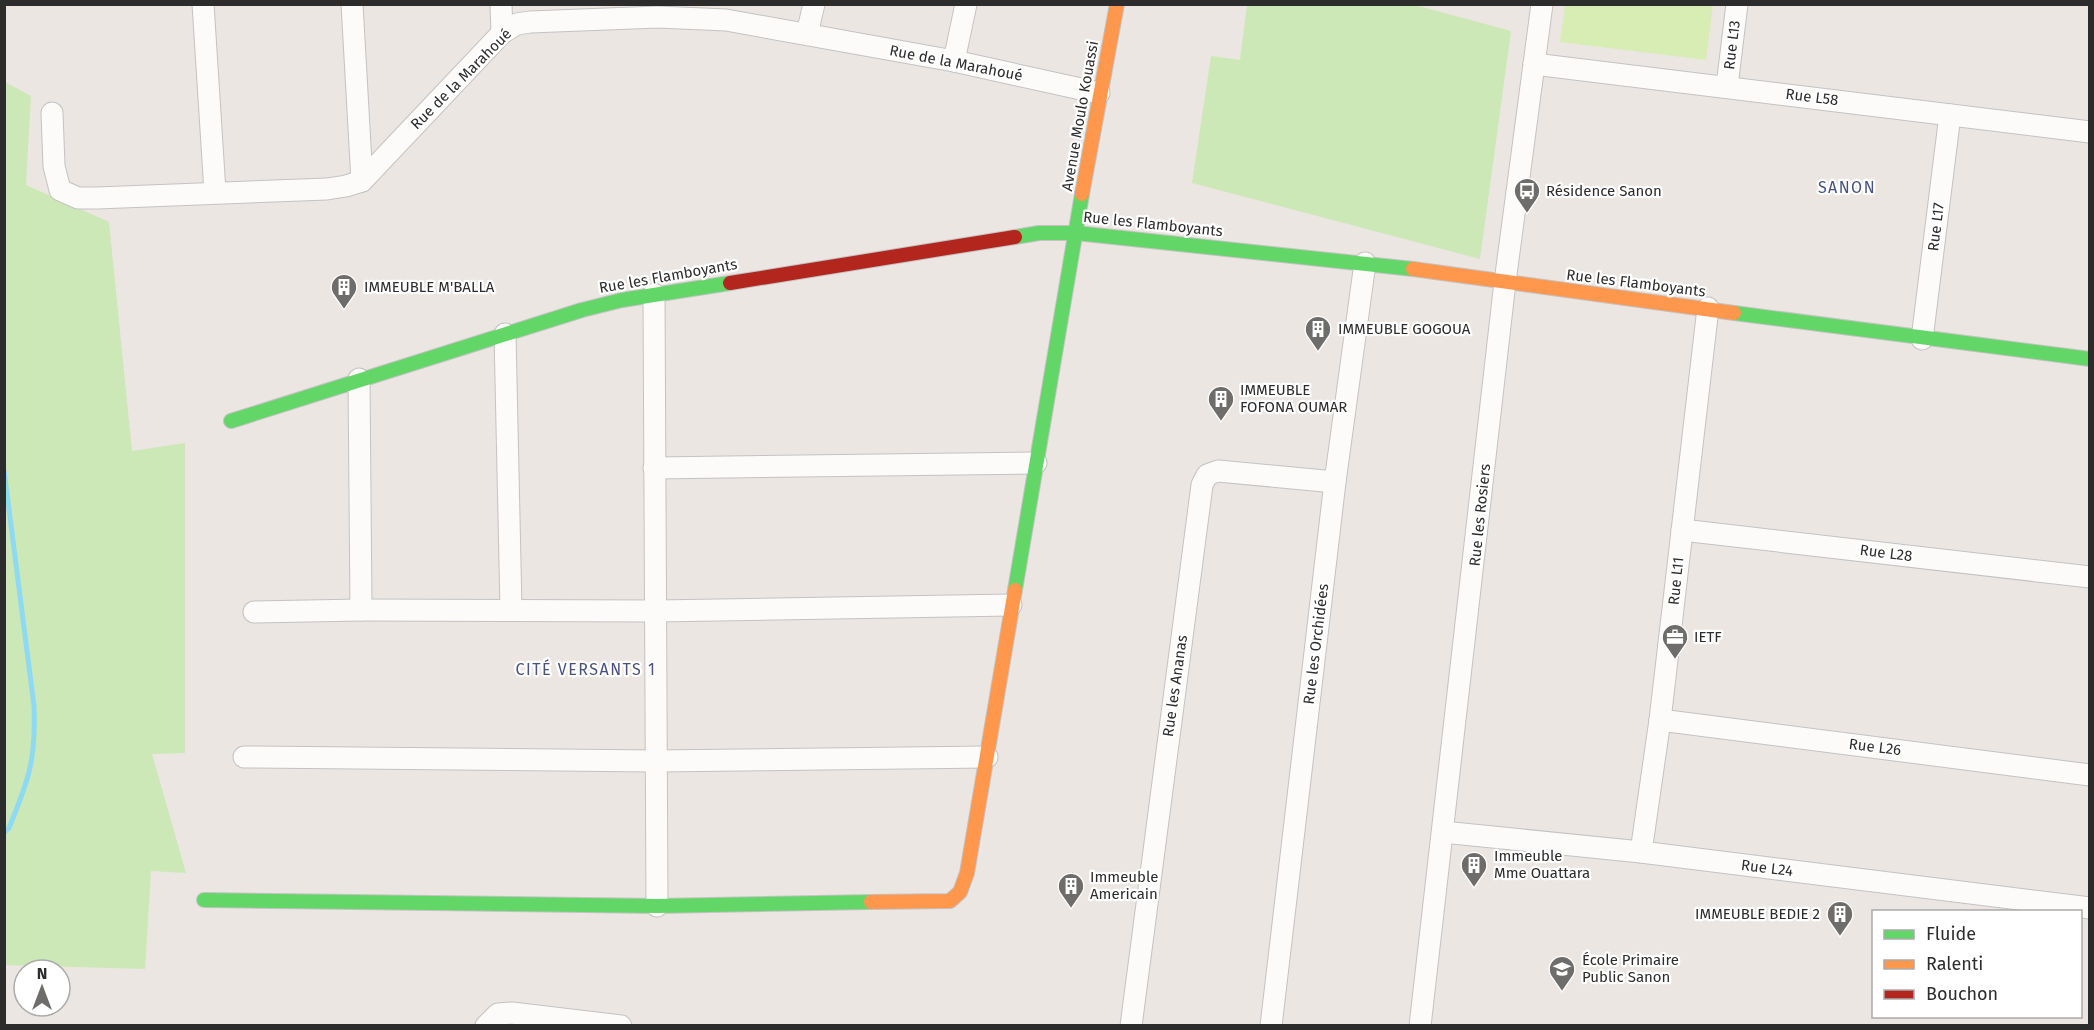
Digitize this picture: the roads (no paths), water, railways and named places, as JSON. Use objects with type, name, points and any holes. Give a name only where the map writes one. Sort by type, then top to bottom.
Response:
[{"type":"street","points":[[203,4],[215,192]]},
{"type":"street","points":[[52,113],[56,178],[60,190],[78,198],[327,189],[362,181],[352,4]]},
{"type":"street","points":[[501,4],[502,33]]},
{"type":"street","points":[[807,34],[814,4]]},
{"type":"street","points":[[954,61],[966,4]]},
{"type":"street","name":"Avenue Moulo Kouassi","points":[[204,900],[657,906],[950,901],[962,892],[987,757],[1099,93],[1117,4]]},
{"type":"street","name":"Rue les Rosiers","points":[[1420,1026],[1505,282],[1542,4]]},
{"type":"street","name":"Rue L13","points":[[1727,86],[1737,4]]},
{"type":"street","name":"Rue de la Marahoué","points":[[362,181],[502,33],[517,24],[530,22],[694,17],[807,34],[954,61],[1099,93]]},
{"type":"street","name":"Rue L58","points":[[1534,64],[2090,132]]},
{"type":"street","name":"Rue L17","points":[[1922,339],[1950,115]]},
{"type":"street","name":"Rue les Flamboyants","points":[[231,421],[582,310],[654,294],[1039,233],[1076,233],[1365,263],[1922,339],[2090,359]]},
{"type":"street","name":"Rue les Orchidées","points":[[1271,1026],[1335,482],[1365,263]]},
{"type":"street","points":[[654,294],[657,906]]},
{"type":"street","name":"Rue L11","points":[[1641,852],[1660,720],[1708,308]]},
{"type":"street","points":[[505,334],[511,609]]},
{"type":"street","points":[[359,379],[361,610]]},
{"type":"street","points":[[654,468],[1036,464]]},
{"type":"street","name":"Rue les Ananas","points":[[1131,1026],[1202,484],[1208,475],[1218,471],[1335,482]]},
{"type":"street","name":"Rue L28","points":[[1682,530],[2090,578]]},
{"type":"street","points":[[254,612],[511,609],[657,611],[1011,605]]},
{"type":"street","name":"Rue L26","points":[[1660,720],[2090,775]]},
{"type":"street","points":[[244,757],[656,761],[987,757]]},
{"type":"street","name":"Rue L24","points":[[1443,832],[1641,852],[2090,908]]},
{"type":"street","points":[[486,1026],[498,1014],[512,1013],[621,1026]]},
{"type":"waterway","points":[[4,470],[34,706],[34,741],[30,769],[22,796],[9,828],[4,833]]},
{"type":"place","name":"Résidence Sanon","points":[[1527,214]]},
{"type":"place","name":"IMMEUBLE M'BALLA","points":[[344,310]]},
{"type":"place","name":"IMMEUBLE GOGOUA","points":[[1318,352]]},
{"type":"place","name":"IMMEUBLE FOFONA OUMAR","points":[[1221,422]]},
{"type":"place","name":"IETF","points":[[1675,660]]},
{"type":"place","name":"Immeuble Mme Ouattara","points":[[1474,888]]},
{"type":"place","name":"Immeuble Americain","points":[[1071,909]]},
{"type":"place","name":"IMMEUBLE BEDIE 2","points":[[1840,937]]},
{"type":"place","name":"École Primaire Public Sanon","points":[[1562,992]]},
{"type":"district","name":"SANON","points":[[1847,187]]},
{"type":"district","name":"CITÉ VERSANTS 1","points":[[586,669]]}]
